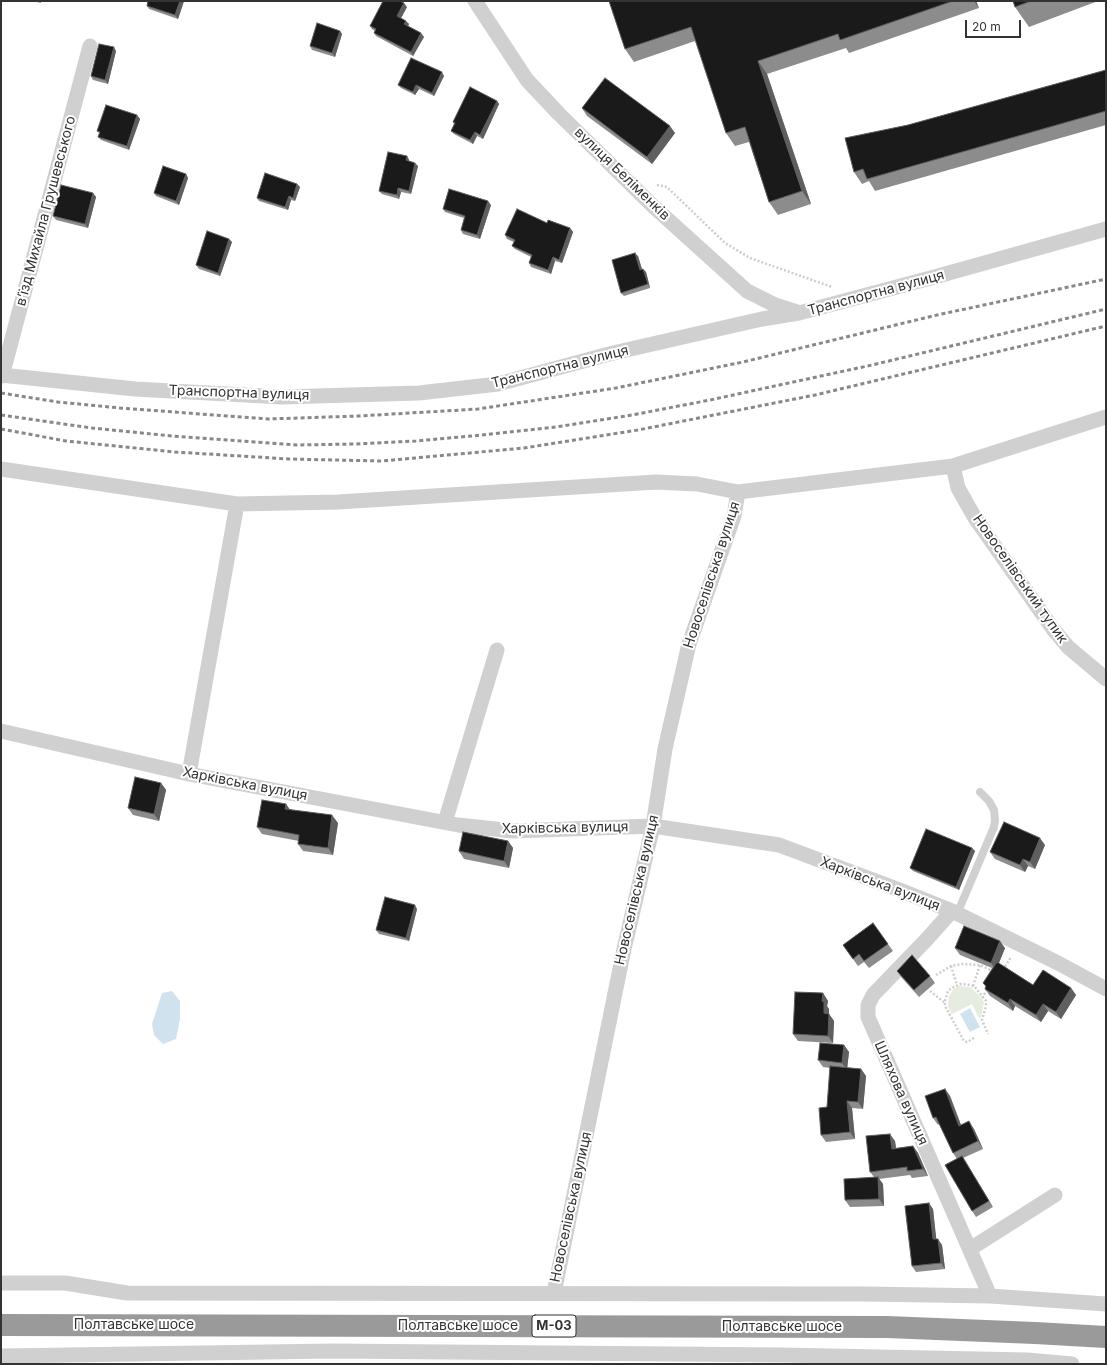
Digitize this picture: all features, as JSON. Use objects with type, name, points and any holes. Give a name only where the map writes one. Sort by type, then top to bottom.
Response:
[{"type":"highway","name":"Полтавське шосе","points":[[1,1325],[879,1327],[1106,1337]]},
{"type":"street","name":"вулиця Беліменків","points":[[475,1],[527,80],[558,114],[654,207],[747,291],[775,305],[799,313]]},
{"type":"street","name":"в’їзд Михайла Грушевського","points":[[2,375],[90,46]]},
{"type":"street","name":"Транспортна вулиця","points":[[2,375],[135,389],[282,397],[419,393],[498,384],[613,353],[799,313],[1106,229]]},
{"type":"street","points":[[1,469],[237,504],[338,502],[656,482],[697,484],[738,492],[953,466],[1106,417]]},
{"type":"street","name":"Новоселівський тупик","points":[[953,466],[958,488],[975,518],[1053,630],[1068,647],[1106,679]]},
{"type":"street","name":"Новоселівська вулиця","points":[[554,1293],[624,949],[653,826],[665,749],[689,644],[734,516],[738,492]]},
{"type":"street","points":[[189,774],[237,504]]},
{"type":"street","points":[[445,822],[497,650]]},
{"type":"street","name":"Харківська вулиця","points":[[1,731],[189,774],[458,825],[513,831],[653,826],[779,845],[897,889],[955,913],[1058,963],[1106,990]]},
{"type":"street","name":"Шляхова вулиця","points":[[955,913],[873,995],[868,1005],[868,1011],[870,1022],[990,1296]]},
{"type":"street","points":[[970,1249],[1055,1195]]},
{"type":"street","points":[[1,1284],[65,1283],[127,1292],[722,1295],[866,1294],[990,1296],[1106,1304]]},
{"type":"street","points":[[1,1356],[90,1359],[333,1351],[784,1360],[1028,1362],[1072,1364]]},
{"type":"lane","points":[[955,913],[994,827],[994,810],[989,801],[980,792]]},
{"type":"path","points":[[714,231],[725,243],[750,258],[832,287]]},
{"type":"path","points":[[936,975],[951,966],[969,963],[980,965],[997,973],[1004,969],[1012,957]]},
{"type":"path","points":[[973,986],[980,965]]},
{"type":"path","points":[[951,966],[957,985]]},
{"type":"path","points":[[982,998],[991,982]]},
{"type":"path","points":[[974,1038],[964,1042],[947,1010],[945,1003],[948,991],[957,985],[966,984],[973,986],[978,990],[987,1004],[982,1020],[988,1034]]},
{"type":"path","points":[[930,991],[945,1003]]},
{"type":"shaded area","points":[[959,986],[970,987],[984,1002],[981,1018],[979,1018],[972,1004],[952,1014],[951,1013],[948,1006],[949,996],[953,990]]},
{"type":"water","points":[[172,991],[180,1001],[180,1019],[176,1039],[163,1044],[154,1035],[152,1024],[162,993]]},
{"type":"water","points":[[970,1008],[980,1027],[970,1032],[960,1014]]},
{"type":"building","points":[[148,1],[180,1],[175,15],[147,6]]},
{"type":"building","points":[[383,1],[400,1],[404,3],[397,16],[406,21],[404,24],[421,33],[411,52],[374,33],[376,29],[370,26]]},
{"type":"building","points":[[609,1],[953,1],[840,40],[838,34],[758,61],[802,191],[769,202],[745,127],[726,133],[691,27],[625,49]]},
{"type":"building","points":[[1013,1],[1031,1],[1015,7]]},
{"type":"building","points":[[317,23],[340,31],[332,53],[310,46]]},
{"type":"building","points":[[99,44],[114,47],[105,80],[91,76]]},
{"type":"building","points":[[411,58],[442,72],[432,93],[416,85],[413,92],[398,85]]},
{"type":"building","points":[[1106,70],[1106,111],[867,179],[863,169],[854,172],[845,138],[908,125]]},
{"type":"building","points":[[605,78],[670,126],[647,157],[582,108]]},
{"type":"building","points":[[470,87],[497,101],[480,135],[475,132],[470,140],[451,131],[455,123],[453,122]]},
{"type":"building","points":[[106,105],[137,115],[127,146],[98,137],[100,132],[97,131]]},
{"type":"building","points":[[388,152],[407,156],[406,160],[415,163],[409,191],[398,188],[397,195],[379,191]]},
{"type":"building","points":[[163,166],[186,174],[176,201],[154,193]]},
{"type":"building","points":[[265,173],[297,184],[293,198],[289,196],[285,207],[257,198]]},
{"type":"building","points":[[61,185],[93,193],[85,224],[53,216]]},
{"type":"building","points":[[449,189],[488,201],[477,235],[461,230],[465,216],[443,209]]},
{"type":"building","points":[[517,209],[547,223],[548,220],[570,228],[559,260],[553,257],[548,270],[529,263],[532,255],[512,246],[515,240],[505,235]]},
{"type":"building","points":[[207,231],[229,239],[218,273],[196,265]]},
{"type":"building","points":[[635,253],[640,270],[643,269],[648,284],[621,293],[612,260]]},
{"type":"building","points":[[135,777],[161,783],[154,814],[128,808]]},
{"type":"building","points":[[262,800],[286,804],[285,809],[332,815],[328,848],[298,844],[299,835],[257,827]]},
{"type":"building","points":[[1004,822],[1040,838],[1030,862],[1023,859],[1020,865],[990,852]]},
{"type":"building","points":[[926,829],[972,848],[956,887],[910,868]]},
{"type":"building","points":[[463,832],[508,841],[504,861],[459,851]]},
{"type":"building","points":[[385,897],[415,905],[406,938],[376,930]]},
{"type":"building","points":[[873,923],[888,944],[864,961],[859,954],[853,959],[843,945]]},
{"type":"building","points":[[964,926],[1000,941],[991,963],[955,948]]},
{"type":"building","points":[[912,955],[930,976],[914,990],[897,971]]},
{"type":"building","points":[[997,962],[1033,985],[1043,970],[1071,988],[1056,1012],[1043,1004],[1036,1015],[1010,999],[1008,1003],[985,989],[986,986],[983,983]]},
{"type":"building","points":[[795,992],[823,993],[822,1001],[824,1002],[824,1013],[829,1014],[828,1036],[793,1034]]},
{"type":"building","points":[[820,1043],[844,1045],[842,1063],[818,1060]]},
{"type":"building","points":[[830,1066],[861,1069],[858,1102],[847,1101],[850,1132],[821,1135],[819,1108],[827,1107]]},
{"type":"building","points":[[945,1089],[959,1126],[969,1121],[978,1141],[953,1153],[936,1117],[933,1118],[925,1096]]},
{"type":"building","points":[[890,1134],[892,1149],[913,1146],[923,1169],[907,1171],[907,1167],[870,1172],[866,1136]]},
{"type":"building","points":[[962,1156],[989,1201],[972,1211],[945,1165]]},
{"type":"building","points":[[878,1177],[879,1199],[845,1200],[844,1179]]},
{"type":"building","points":[[929,1203],[933,1239],[938,1239],[941,1263],[912,1266],[905,1206]]},
{"type":"railway","points":[[1,393],[58,402],[268,419],[359,416],[478,409],[616,388],[743,362],[937,315],[1106,279]]},
{"type":"railway","points":[[1,415],[92,428],[172,436],[297,445],[416,441],[482,435],[556,427],[632,415],[710,400],[872,365],[1106,309]]},
{"type":"railway","points":[[1,429],[66,441],[175,452],[289,459],[382,461],[524,448],[638,430],[815,395],[1106,326]]}]
